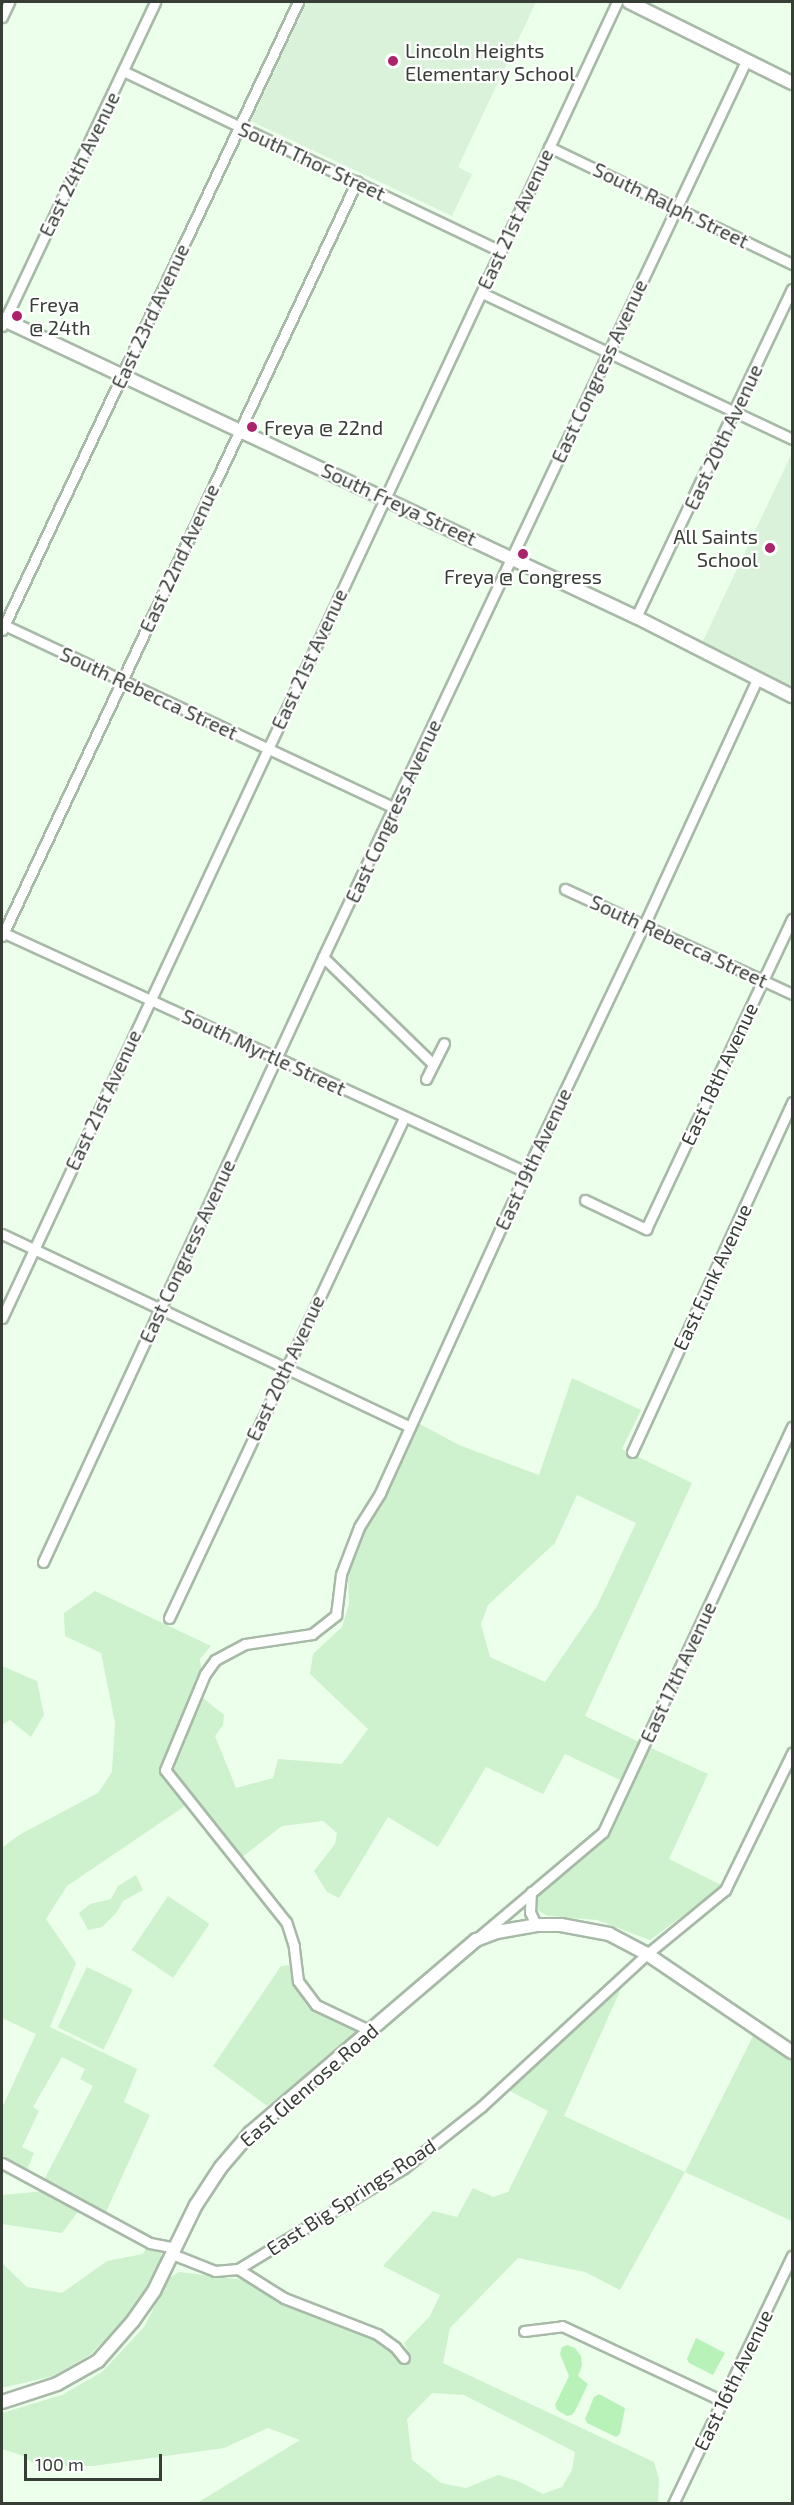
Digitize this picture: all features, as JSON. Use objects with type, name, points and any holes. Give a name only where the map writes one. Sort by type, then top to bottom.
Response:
[{"type":"main road","points":[[629,2],[792,83]]},
{"type":"main road","name":"South Freya Street","points":[[2,322],[384,497],[636,617],[792,696]]},
{"type":"main road","points":[[476,1940],[497,1932],[536,1924],[561,1925],[609,1934],[647,1954],[792,2052]]},
{"type":"main road","name":"East Glenrose Road","points":[[2,2402],[57,2384],[98,2361],[149,2298],[196,2205],[221,2167],[250,2133],[476,1940]]},
{"type":"street","points":[[2,17],[9,2]]},
{"type":"street","name":"East 24th Avenue","points":[[2,322],[155,2]]},
{"type":"street","name":"East 23rd Avenue","points":[[2,626],[298,2]]},
{"type":"street","name":"East 21st Avenue","points":[[2,1318],[617,2]]},
{"type":"street","name":"East Congress Avenue","points":[[43,1562],[323,957],[746,61]]},
{"type":"street","name":"South Thor Street","points":[[123,71],[501,251]]},
{"type":"street","name":"South Ralph Street","points":[[549,147],[792,264]]},
{"type":"street","name":"East 22nd Avenue","points":[[2,933],[357,181]]},
{"type":"street","name":"East 20th Avenue","points":[[636,617],[792,289]]},
{"type":"street","points":[[482,292],[792,438]]},
{"type":"street","name":"South Rebecca Street","points":[[2,626],[394,808]]},
{"type":"street","name":"East 19th Avenue","points":[[371,2031],[316,2005],[298,1981],[294,1946],[286,1922],[165,1770],[206,1674],[215,1659],[244,1644],[312,1634],[336,1615],[341,1574],[359,1527],[380,1493],[408,1426],[644,926],[757,679]]},
{"type":"street","name":"South Rebecca Street","points":[[565,889],[792,994]]},
{"type":"street","name":"East 18th Avenue","points":[[585,1200],[646,1229],[792,919]]},
{"type":"street","name":"South Myrtle Street","points":[[2,933],[150,998],[404,1118],[526,1172]]},
{"type":"street","points":[[323,957],[433,1064]]},
{"type":"street","points":[[426,1079],[444,1043]]},
{"type":"street","name":"East Funk Avenue","points":[[632,1452],[792,1102]]},
{"type":"street","name":"East 20th Avenue","points":[[169,1618],[404,1118]]},
{"type":"street","points":[[2,1234],[408,1426]]},
{"type":"street","name":"East 17th Avenue","points":[[476,1940],[603,1832],[792,1427]]},
{"type":"street","points":[[647,1954],[725,1890],[792,1754]]},
{"type":"street","points":[[531,1892],[530,1912],[536,1924]]},
{"type":"street","name":"East Big Springs Road","points":[[238,2269],[404,2168],[481,2107],[647,1954]]},
{"type":"street","points":[[2,2163],[150,2242],[215,2271],[238,2269],[284,2298],[377,2334],[395,2347],[404,2358]]},
{"type":"street","name":"East 16th Avenue","points":[[673,2504],[792,2256]]},
{"type":"street","points":[[524,2331],[562,2326],[723,2401]]},
{"type":"shaded area","name":"Lincoln Heights Elementary School","points":[[307,2],[536,2],[458,167],[472,174],[452,216],[251,121]]},
{"type":"shaded area","name":"All Saints School","points":[[792,453],[792,688],[702,643]]},
{"type":"shaded area","points":[[572,1378],[641,1410],[622,1449],[692,1483],[585,1716],[639,1742],[620,1780],[565,1754],[543,1794],[486,1767],[438,1847],[388,1817],[339,1898],[327,1892],[314,1871],[335,1844],[337,1833],[323,1821],[282,1826],[232,1865],[185,1806],[67,1886],[46,1919],[76,1963],[50,2027],[137,2069],[124,2102],[150,2115],[106,2212],[44,2180],[93,2086],[80,2079],[85,2069],[62,2057],[33,2107],[39,2111],[22,2147],[34,2153],[26,2172],[2,2159],[2,2108],[36,2034],[2,2018],[2,1848],[19,1835],[98,1793],[112,1772],[115,1723],[101,1653],[65,1636],[64,1613],[95,1591],[211,1646],[200,1659],[201,1668],[192,1689],[224,1715],[223,1725],[215,1736],[236,1788],[273,1778],[278,1759],[342,1764],[368,1729],[310,1674],[313,1654],[342,1627],[349,1604],[348,1573],[357,1539],[387,1494],[418,1423],[459,1445],[539,1475]],"holes":[[[577,1495],[636,1523],[597,1606],[545,1682],[490,1657],[481,1624],[488,1605],[555,1543]]]},
{"type":"shaded area","points":[[2,1666],[37,1681],[44,1715],[31,1737],[10,1720],[2,1725]]},
{"type":"shaded area","points":[[649,1747],[708,1774],[669,1859],[723,1886],[650,1940],[597,1920],[548,1916],[537,1910],[538,1892],[610,1832]]},
{"type":"shaded area","points":[[136,1875],[143,1890],[123,1901],[117,1912],[102,1927],[88,1930],[79,1913],[90,1904],[111,1899],[118,1886]]},
{"type":"shaded area","points":[[168,1896],[209,1924],[173,1978],[132,1950]]},
{"type":"shaded area","points":[[292,1965],[294,1982],[308,2004],[361,2031],[267,2106],[213,2066],[281,1966]]},
{"type":"shaded area","points":[[87,1967],[133,1989],[103,2050],[58,2027]]},
{"type":"shaded area","points":[[624,1982],[564,2116],[685,2172],[620,2290],[585,2272],[518,2258],[450,2328],[443,2363],[654,2462],[659,2479],[658,2503],[197,2503],[300,2440],[268,2428],[224,2448],[93,2466],[38,2466],[21,2455],[2,2449],[2,2413],[62,2395],[102,2372],[144,2327],[169,2278],[179,2272],[244,2280],[276,2299],[383,2342],[401,2363],[411,2358],[404,2343],[430,2316],[440,2295],[383,2266],[433,2211],[457,2217],[473,2188],[493,2197],[508,2192],[548,2111],[506,2089]],"holes":[[[432,2393],[464,2395],[575,2452],[572,2470],[562,2487],[543,2494],[518,2481],[498,2475],[466,2488],[441,2483],[412,2460],[407,2419]]]},
{"type":"shaded area","points":[[753,2036],[792,2059],[792,2221],[685,2172]]},
{"type":"shaded area","points":[[46,2191],[80,2209],[62,2233],[2,2224],[2,2195]]},
{"type":"shaded area","points":[[148,2245],[161,2252],[161,2258],[143,2293],[126,2317],[91,2354],[53,2376],[2,2388],[2,2263],[27,2287],[62,2293],[107,2261],[143,2254]]},
{"type":"shaded area","points":[[696,2338],[725,2353],[713,2375],[689,2363],[687,2359]]},
{"type":"shaded area","points":[[567,2345],[575,2348],[581,2356],[582,2365],[578,2376],[588,2384],[576,2409],[572,2415],[567,2416],[557,2410],[555,2405],[569,2376],[560,2354],[562,2347]]},
{"type":"shaded area","points":[[599,2394],[625,2408],[620,2434],[616,2437],[587,2423],[585,2419],[594,2397]]},
{"type":"place","name":"Lincoln Heights Elementary School","points":[[393,61]]},
{"type":"place","name":"Freya @ 24th","points":[[17,316]]},
{"type":"place","name":"Freya @ 22nd","points":[[252,427]]},
{"type":"place","name":"All Saints School","points":[[770,548]]},
{"type":"place","name":"Freya @ Congress","points":[[523,554]]}]
